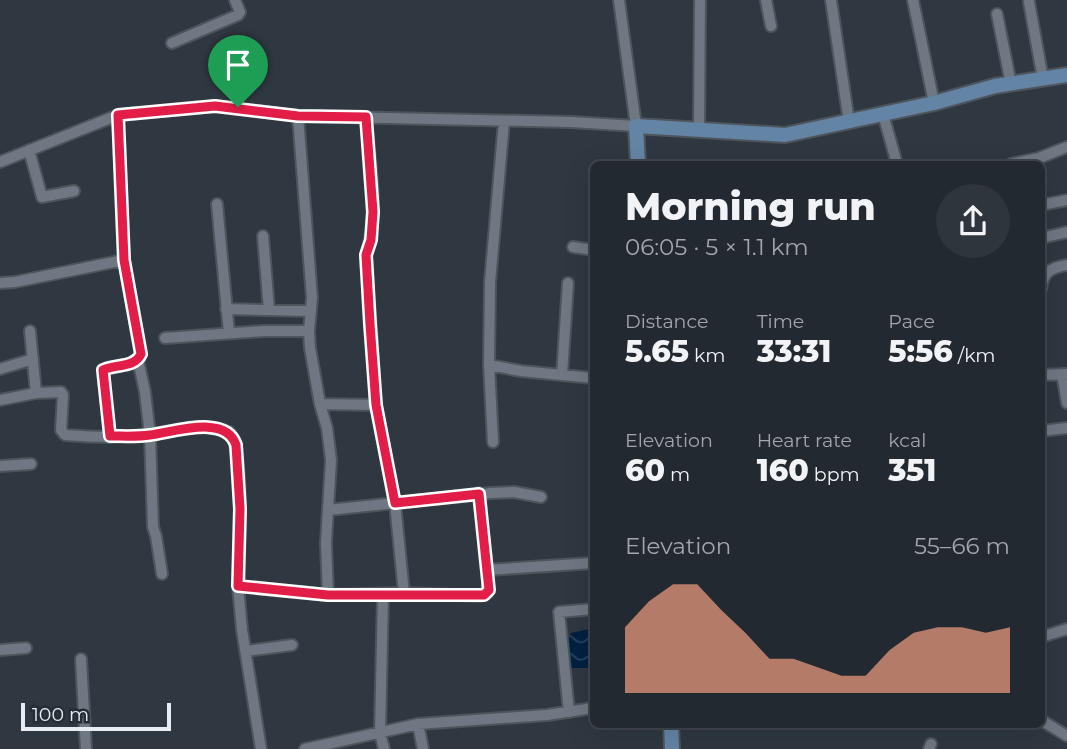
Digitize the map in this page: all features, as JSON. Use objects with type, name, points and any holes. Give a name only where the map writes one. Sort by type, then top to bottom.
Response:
[{"type":"street","points":[[172,43],[233,19],[240,12],[235,0]]},
{"type":"street","points":[[619,0],[636,126],[638,161]]},
{"type":"street","points":[[699,130],[700,0]]},
{"type":"street","points":[[766,0],[771,26]]},
{"type":"street","points":[[831,0],[849,122]]},
{"type":"street","points":[[913,0],[934,103]]},
{"type":"street","points":[[1029,2],[1043,79]]},
{"type":"street","points":[[997,14],[1011,84]]},
{"type":"street","points":[[0,162],[118,115],[215,106],[298,116],[636,126],[785,135],[1011,84],[1067,75]]},
{"type":"street","points":[[883,114],[896,161]]},
{"type":"street","points":[[118,115],[124,260],[141,354],[138,360],[150,435],[153,527],[162,574]]},
{"type":"street","points":[[298,116],[312,298],[309,331],[331,460],[326,543],[328,595]]},
{"type":"street","points":[[366,117],[373,212],[371,240],[366,255],[376,405],[395,503],[404,593]]},
{"type":"street","points":[[493,442],[489,365],[490,282],[504,121]]},
{"type":"street","points":[[1025,161],[1067,147]]},
{"type":"street","points":[[30,150],[42,197],[74,191]]},
{"type":"street","points":[[1045,204],[1067,200]]},
{"type":"street","points":[[217,204],[229,333]]},
{"type":"street","points":[[1045,237],[1067,232]]},
{"type":"street","points":[[262,236],[269,310]]},
{"type":"street","points":[[573,247],[590,250]]},
{"type":"street","points":[[0,283],[124,260]]},
{"type":"street","points":[[1045,274],[1049,270],[1067,265]]},
{"type":"street","points":[[562,375],[568,283]]},
{"type":"street","points":[[226,309],[311,310]]},
{"type":"street","points":[[30,331],[36,393]]},
{"type":"street","points":[[165,338],[309,331]]},
{"type":"street","points":[[0,369],[33,359]]},
{"type":"street","points":[[110,436],[103,370],[138,360]]},
{"type":"street","points":[[489,365],[590,378]]},
{"type":"street","points":[[1045,375],[1065,374],[1067,403]]},
{"type":"street","points":[[0,400],[36,393],[61,392],[61,430],[65,435],[150,435],[195,427],[221,429],[233,437],[236,445],[240,509],[238,586],[261,749]]},
{"type":"street","points":[[320,404],[376,405]]},
{"type":"street","points":[[1045,431],[1067,428]]},
{"type":"street","points":[[0,466],[31,464]]},
{"type":"street","points":[[328,510],[479,494],[514,492],[541,497]]},
{"type":"street","points":[[238,586],[328,595],[484,595],[489,590],[479,494]]},
{"type":"street","points":[[487,570],[590,563]]},
{"type":"street","points":[[383,594],[380,733],[384,749]]},
{"type":"street","points":[[569,712],[559,612],[590,610]]},
{"type":"street","points":[[1045,636],[1067,629]]},
{"type":"street","points":[[246,651],[292,645]]},
{"type":"street","points":[[0,650],[26,648]]},
{"type":"street","points":[[81,659],[86,749]]},
{"type":"street","points":[[305,749],[418,724],[547,715],[590,708]]},
{"type":"street","points":[[1045,722],[1067,736]]},
{"type":"street","points":[[418,724],[423,749]]},
{"type":"street","points":[[671,728],[672,749]]},
{"type":"water","points":[[590,629],[590,668],[570,668],[566,646],[571,633]]},
{"type":"route","points":[[215,106],[238,107],[298,116],[366,117],[373,212],[371,240],[366,255],[376,405],[395,503],[479,494],[489,590],[484,595],[328,595],[238,586],[240,509],[236,445],[229,432],[195,427],[150,435],[110,436],[103,370],[134,363],[141,354],[124,260],[118,115],[215,106]]}]
